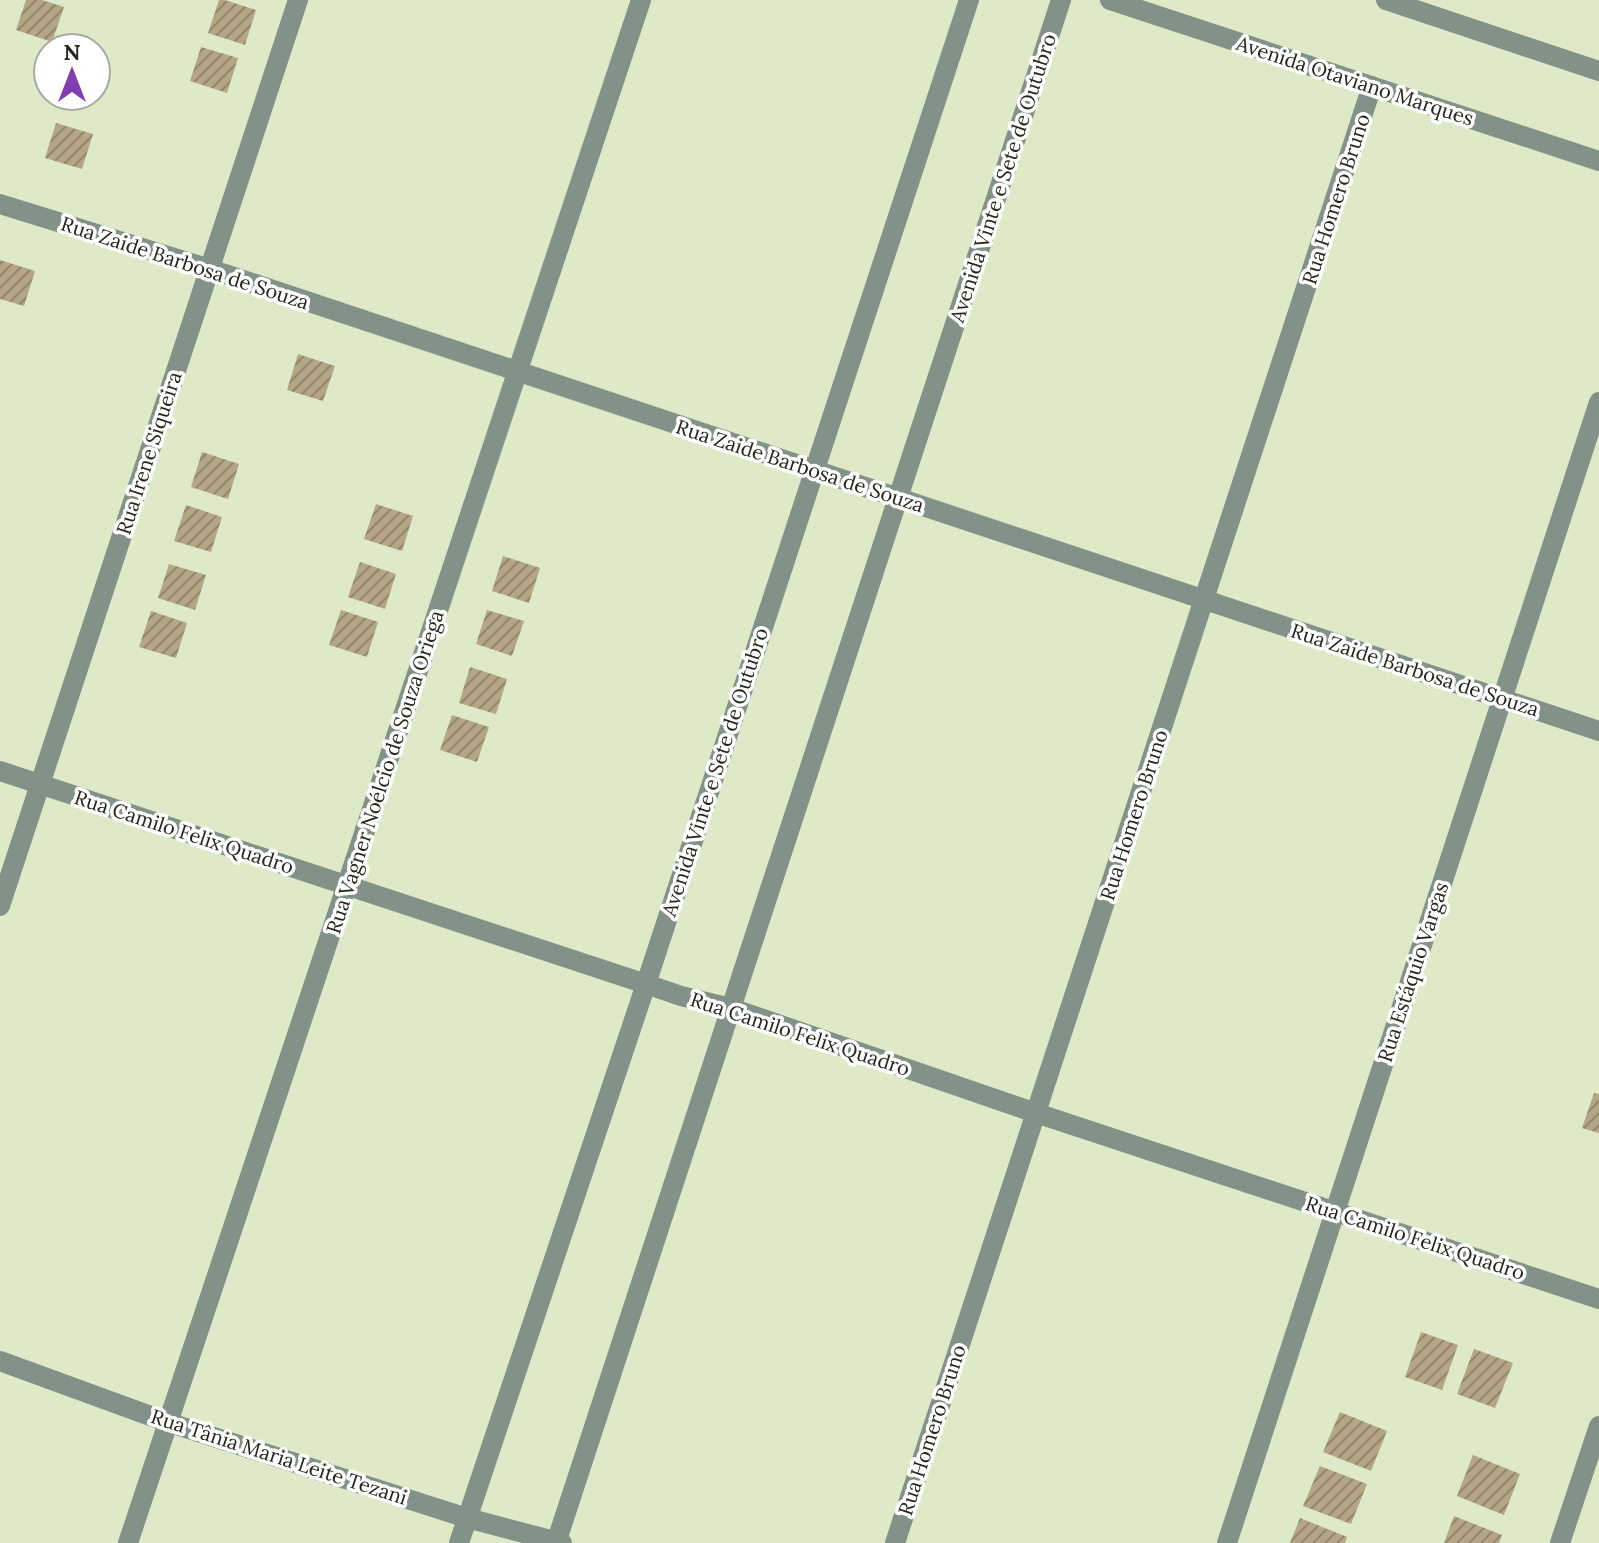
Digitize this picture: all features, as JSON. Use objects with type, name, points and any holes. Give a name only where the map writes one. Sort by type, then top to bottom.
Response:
[{"type":"street","name":"Rua Irene Siqueira","points":[[0,906],[298,0]]},
{"type":"street","name":"Rua Vagner Noélcio de Souza Oriega","points":[[128,1543],[641,0]]},
{"type":"street","name":"Avenida Vinte e Sete de Outubro","points":[[459,1543],[969,0]]},
{"type":"street","name":"Avenida Vinte e Sete de Outubro","points":[[558,1542],[1061,0]]},
{"type":"street","name":"Avenida Otaviano Marques","points":[[1110,0],[1599,161]]},
{"type":"street","points":[[1386,0],[1599,71]]},
{"type":"street","name":"Rua Homero Bruno","points":[[895,1543],[1372,86]]},
{"type":"street","name":"Rua Zaide Barbosa de Souza","points":[[0,204],[210,269],[1599,731]]},
{"type":"street","name":"Rua Estáquio Vargas","points":[[1227,1543],[1599,402]]},
{"type":"street","name":"Rua Camilo Felix Quadro","points":[[0,771],[681,996],[731,1008],[1036,1113],[1599,1299]]},
{"type":"street","name":"Rua Tânia Maria Leite Tezani","points":[[0,1361],[167,1422],[467,1518],[558,1542]]},
{"type":"street","points":[[1560,1543],[1599,1426]]},
{"type":"building","points":[[26,0],[42,0],[64,7],[55,32],[32,32],[32,35],[16,30]]},
{"type":"building","points":[[219,0],[256,10],[245,45],[208,33]]},
{"type":"building","points":[[201,47],[238,58],[227,93],[190,81]]},
{"type":"building","points":[[56,123],[93,134],[82,169],[45,158]]},
{"type":"building","points":[[0,260],[35,271],[24,306],[0,299]]},
{"type":"building","points":[[298,354],[335,366],[323,401],[287,390]]},
{"type":"building","points":[[202,452],[239,464],[228,499],[191,487]]},
{"type":"building","points":[[376,504],[413,516],[402,551],[364,539]]},
{"type":"building","points":[[186,505],[222,517],[211,552],[174,541]]},
{"type":"building","points":[[503,556],[540,568],[529,603],[492,591]]},
{"type":"building","points":[[360,562],[396,574],[385,609],[348,597]]},
{"type":"building","points":[[169,564],[206,575],[195,610],[158,598]]},
{"type":"building","points":[[341,610],[378,622],[367,657],[329,645]]},
{"type":"building","points":[[487,610],[524,621],[512,656],[476,644]]},
{"type":"building","points":[[151,611],[187,623],[176,658],[139,647]]},
{"type":"building","points":[[470,667],[507,679],[496,714],[459,703]]},
{"type":"building","points":[[452,715],[489,727],[477,762],[440,750]]},
{"type":"building","points":[[1594,1093],[1599,1094],[1599,1133],[1582,1128]]},
{"type":"building","points":[[1421,1332],[1458,1345],[1442,1390],[1405,1377]]},
{"type":"building","points":[[1474,1349],[1513,1363],[1495,1408],[1457,1394]]},
{"type":"building","points":[[1340,1412],[1387,1431],[1371,1471],[1323,1452]]},
{"type":"building","points":[[1473,1455],[1520,1474],[1504,1515],[1457,1496]]},
{"type":"building","points":[[1320,1466],[1367,1484],[1351,1524],[1303,1506]]},
{"type":"building","points":[[1454,1516],[1502,1535],[1499,1543],[1444,1543]]},
{"type":"building","points":[[1300,1518],[1347,1537],[1345,1543],[1290,1543]]}]
